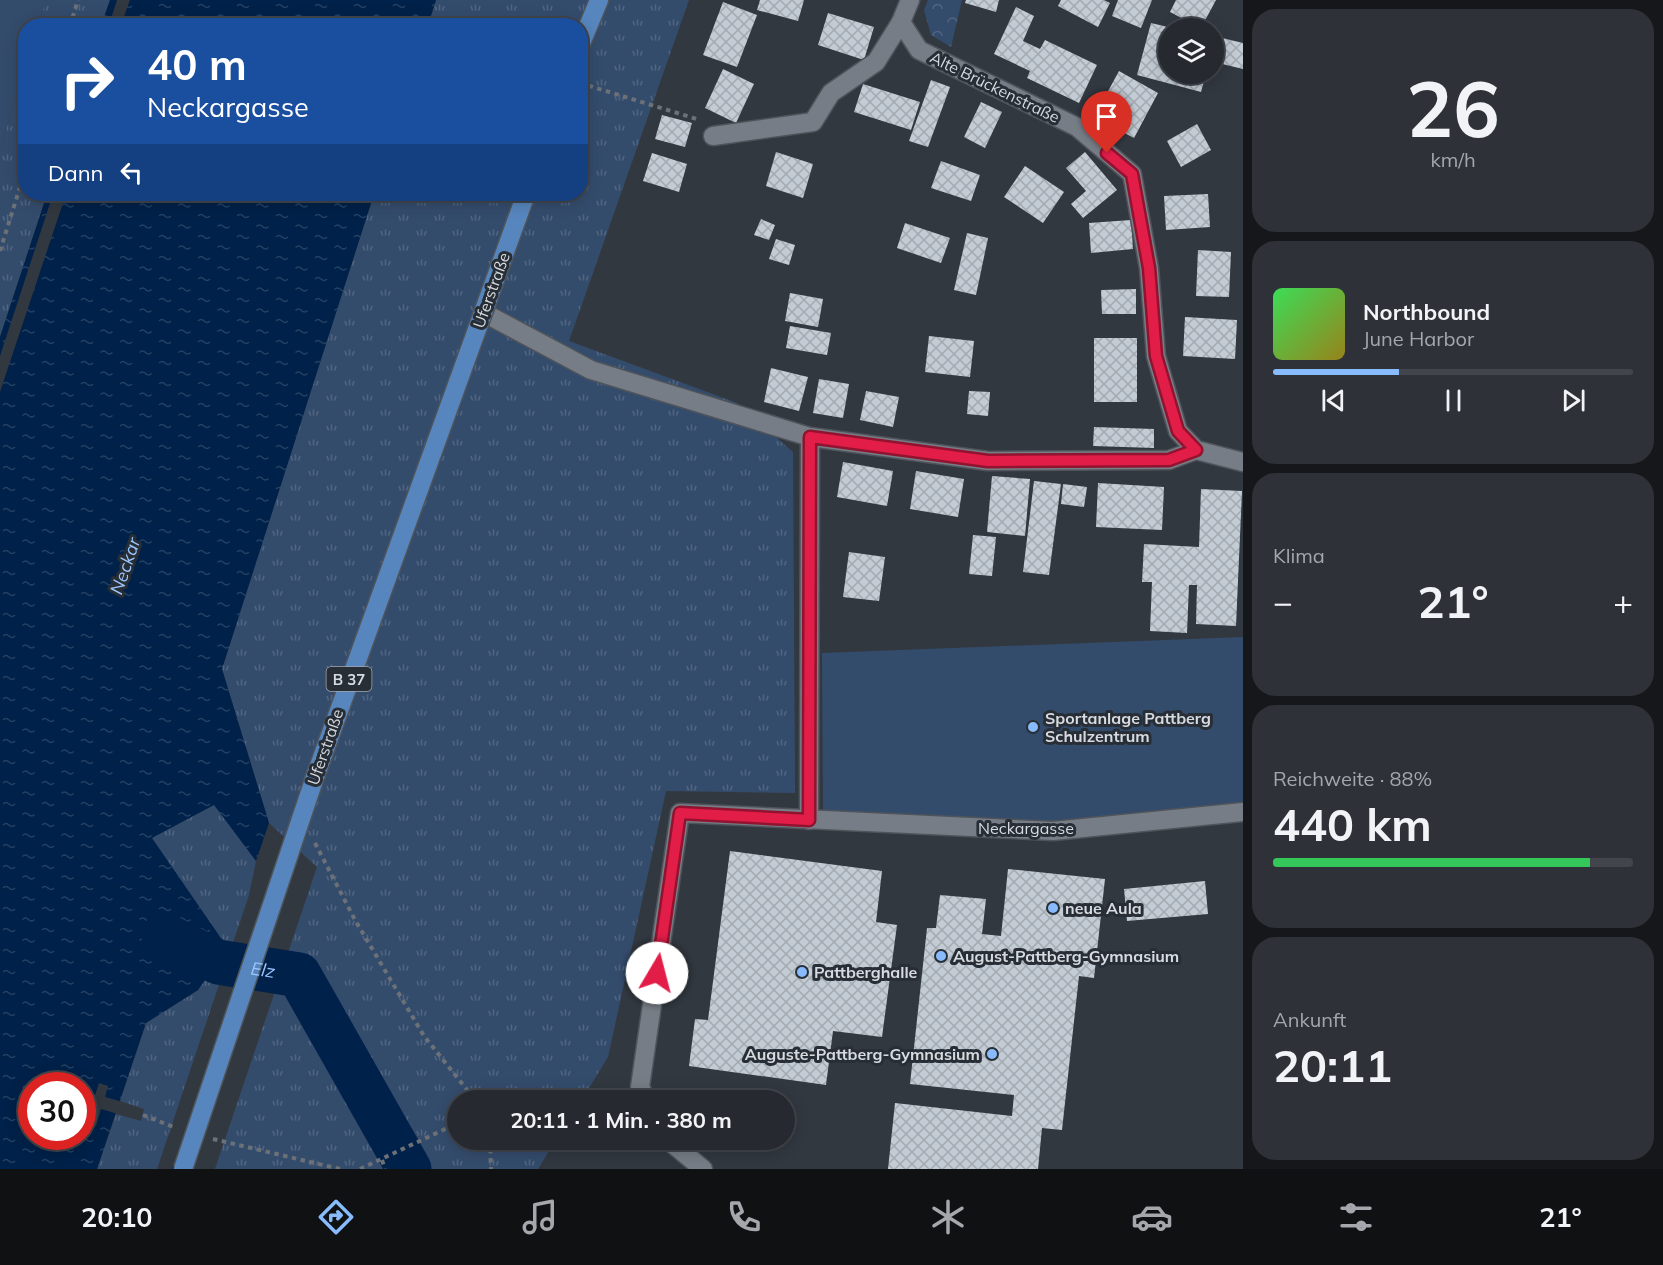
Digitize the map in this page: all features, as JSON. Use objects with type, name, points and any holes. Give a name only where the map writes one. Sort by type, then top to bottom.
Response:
[{"type":"main road","points":[[588,27],[599,0]]},
{"type":"main road","name":"Uferstraße","points":[[183,1169],[315,777],[525,201]]},
{"type":"street","points":[[713,136],[813,122],[831,93],[876,62],[901,22],[910,0]]},
{"type":"street","name":"Alte Brückenstraße","points":[[901,22],[919,50],[1077,127],[1132,174],[1149,268],[1156,356],[1178,431],[1196,450]]},
{"type":"street","points":[[462,380],[526,201]]},
{"type":"street","points":[[486,314],[591,370],[810,437],[988,461],[1169,460],[1196,450],[1243,462]]},
{"type":"street","points":[[809,820],[810,437]]},
{"type":"street","name":"Neckargasse","points":[[641,1090],[680,813],[1053,831],[1243,812]]},
{"type":"street","points":[[680,1150],[703,1169]]},
{"type":"path","points":[[72,18],[78,0]]},
{"type":"path","points":[[588,85],[744,131]]},
{"type":"path","points":[[0,251],[18,194]]},
{"type":"path","points":[[314,840],[355,920],[424,1036],[467,1090]]},
{"type":"path","points":[[360,1169],[447,1128]]},
{"type":"path","points":[[204,1137],[340,1169]]},
{"type":"path","points":[[490,1150],[491,1169]]},
{"type":"path","points":[[382,1160],[385,1169]]},
{"type":"green space","points":[[0,0],[46,0],[40,18],[18,18],[18,90],[0,150]]},
{"type":"green space","points":[[46,0],[110,0],[104,18],[40,18]]},
{"type":"green space","points":[[436,0],[689,0],[569,341],[737,403],[793,452],[795,793],[666,791],[608,1057],[588,1090],[447,1090],[447,1150],[550,1150],[538,1169],[215,1169],[317,867],[269,823],[222,669],[372,201],[588,201],[588,18],[430,18]]},
{"type":"green space","points":[[928,0],[962,0],[951,47],[931,35],[924,10]]},
{"type":"green space","points":[[18,90],[18,201],[45,201],[0,337],[0,150]]},
{"type":"green space","name":"Sportanlage Pattberg Schulzentrum","points":[[1243,637],[1243,802],[1053,822],[823,811],[822,653]]},
{"type":"green space","points":[[214,804],[256,861],[249,895],[157,1169],[97,1169],[116,1114],[141,1121],[144,1109],[120,1101],[146,1023],[198,990],[152,837]]},
{"type":"water","points":[[110,0],[436,0],[430,18],[104,18]]},
{"type":"water","name":"Neckar","points":[[45,201],[372,201],[222,669],[269,823],[256,861],[214,805],[152,838],[225,944],[218,962],[198,990],[146,1023],[97,1169],[0,1169],[0,337]]},
{"type":"pier","points":[[117,0],[130,0],[124,18],[111,18]]},
{"type":"pier","points":[[51,201],[64,201],[0,392],[0,356]]},
{"type":"pier","points":[[99,1083],[108,1086],[105,1097],[123,1102],[118,1114],[101,1109],[96,1126],[96,1092]]},
{"type":"building","points":[[760,0],[804,0],[798,21],[757,10]]},
{"type":"building","points":[[966,0],[999,0],[996,12],[965,3]]},
{"type":"building","points":[[1061,0],[1104,0],[1110,3],[1098,27],[1058,6]]},
{"type":"building","points":[[1118,0],[1152,0],[1141,28],[1112,16]]},
{"type":"building","points":[[1176,0],[1216,0],[1206,18],[1182,18],[1170,12]]},
{"type":"building","points":[[723,2],[757,15],[737,67],[703,55]]},
{"type":"building","points":[[1016,7],[1034,16],[1023,41],[1040,49],[1045,40],[1097,65],[1079,103],[1027,78],[1030,71],[994,54]]},
{"type":"building","points":[[828,13],[874,27],[864,60],[818,45]]},
{"type":"building","points":[[1151,23],[1158,25],[1158,81],[1137,75]]},
{"type":"building","points":[[1224,38],[1243,43],[1243,69],[1224,64]]},
{"type":"building","points":[[723,69],[754,84],[736,123],[705,108]]},
{"type":"building","points":[[1119,71],[1158,93],[1134,138],[1094,117]]},
{"type":"building","points":[[931,80],[950,87],[928,147],[909,141]]},
{"type":"building","points":[[863,84],[920,102],[911,130],[854,112]]},
{"type":"building","points":[[1171,84],[1203,84],[1201,92]]},
{"type":"building","points":[[981,102],[1002,112],[985,148],[964,137]]},
{"type":"building","points":[[662,115],[692,123],[685,147],[655,139]]},
{"type":"building","points":[[1197,124],[1211,150],[1181,167],[1167,141]]},
{"type":"building","points":[[776,152],[813,164],[803,198],[766,186]]},
{"type":"building","points":[[1085,152],[1117,190],[1083,218],[1071,204],[1086,191],[1066,168]]},
{"type":"building","points":[[652,153],[687,164],[679,192],[643,181]]},
{"type":"building","points":[[941,161],[980,175],[971,201],[931,188]]},
{"type":"building","points":[[1025,166],[1064,192],[1043,223],[1004,197]]},
{"type":"building","points":[[1208,194],[1210,227],[1166,230],[1164,196]]},
{"type":"building","points":[[761,219],[775,225],[769,240],[754,235]]},
{"type":"building","points":[[1131,220],[1133,249],[1091,253],[1089,223]]},
{"type":"building","points":[[905,223],[950,238],[941,263],[897,248]]},
{"type":"building","points":[[967,233],[988,238],[976,295],[954,290]]},
{"type":"building","points":[[776,239],[795,245],[789,265],[769,259]]},
{"type":"building","points":[[1198,250],[1231,252],[1229,297],[1196,296]]},
{"type":"building","points":[[1136,289],[1136,314],[1102,314],[1101,290]]},
{"type":"building","points":[[790,293],[823,299],[818,327],[785,321]]},
{"type":"building","points":[[1185,317],[1237,320],[1235,359],[1183,356]]},
{"type":"building","points":[[790,326],[831,333],[827,355],[786,348]]},
{"type":"building","points":[[929,336],[974,341],[970,377],[925,372]]},
{"type":"building","points":[[1094,338],[1137,338],[1137,402],[1094,402]]},
{"type":"building","points":[[771,368],[808,377],[799,411],[764,402]]},
{"type":"building","points":[[819,379],[849,384],[843,418],[813,413]]},
{"type":"building","points":[[866,391],[899,397],[893,427],[860,420]]},
{"type":"building","points":[[969,391],[990,392],[988,416],[967,414]]},
{"type":"building","points":[[1094,427],[1154,429],[1154,448],[1093,446]]},
{"type":"building","points":[[843,462],[893,471],[887,506],[837,497]]},
{"type":"building","points":[[916,471],[964,479],[958,517],[910,509]]},
{"type":"building","points":[[992,476],[1030,479],[1025,536],[987,532]]},
{"type":"building","points":[[1034,481],[1061,484],[1049,575],[1023,572]]},
{"type":"building","points":[[1098,483],[1164,487],[1162,530],[1096,527]]},
{"type":"building","points":[[1063,484],[1087,487],[1084,507],[1061,504]]},
{"type":"building","points":[[1201,489],[1242,491],[1236,626],[1196,624],[1197,585],[1189,585],[1187,633],[1150,631],[1152,582],[1142,582],[1144,544],[1199,547]]},
{"type":"building","points":[[973,535],[996,537],[992,576],[969,574]]},
{"type":"building","points":[[849,552],[885,557],[879,601],[843,597]]},
{"type":"building","name":"Pattberghalle","points":[[730,851],[882,871],[876,922],[897,925],[882,1037],[833,1031],[826,1085],[689,1066],[695,1019],[708,1020]]},
{"type":"building","name":"Auguste-Pattberg-Gymnasium","points":[[1008,869],[1105,879],[1094,978],[1079,976],[1062,1130],[1042,1128],[1038,1169],[888,1169],[895,1103],[1012,1116],[1014,1095],[910,1084],[927,928],[936,928],[940,895],[986,899],[982,934],[1001,936]]},
{"type":"building","points":[[1205,881],[1208,914],[1127,921],[1124,889]]},
{"type":"waterway","name":"Elz","points":[[164,935],[218,962],[299,975],[409,1169]]},
{"type":"place","name":"Sportanlage Pattberg Schulzentrum","points":[[1033,727]]},
{"type":"place","name":"neue Aula","points":[[1053,908]]},
{"type":"place","name":"August-Pattberg-Gymnasium","points":[[941,956]]},
{"type":"place","name":"Pattberghalle","points":[[802,972]]},
{"type":"place","name":"Auguste-Pattberg-Gymnasium","points":[[992,1054]]},
{"type":"route","points":[[657,973],[680,813],[809,820],[810,437],[988,461],[1169,460],[1196,450],[1178,431],[1156,356],[1149,268],[1132,174],[1107,153]]}]
